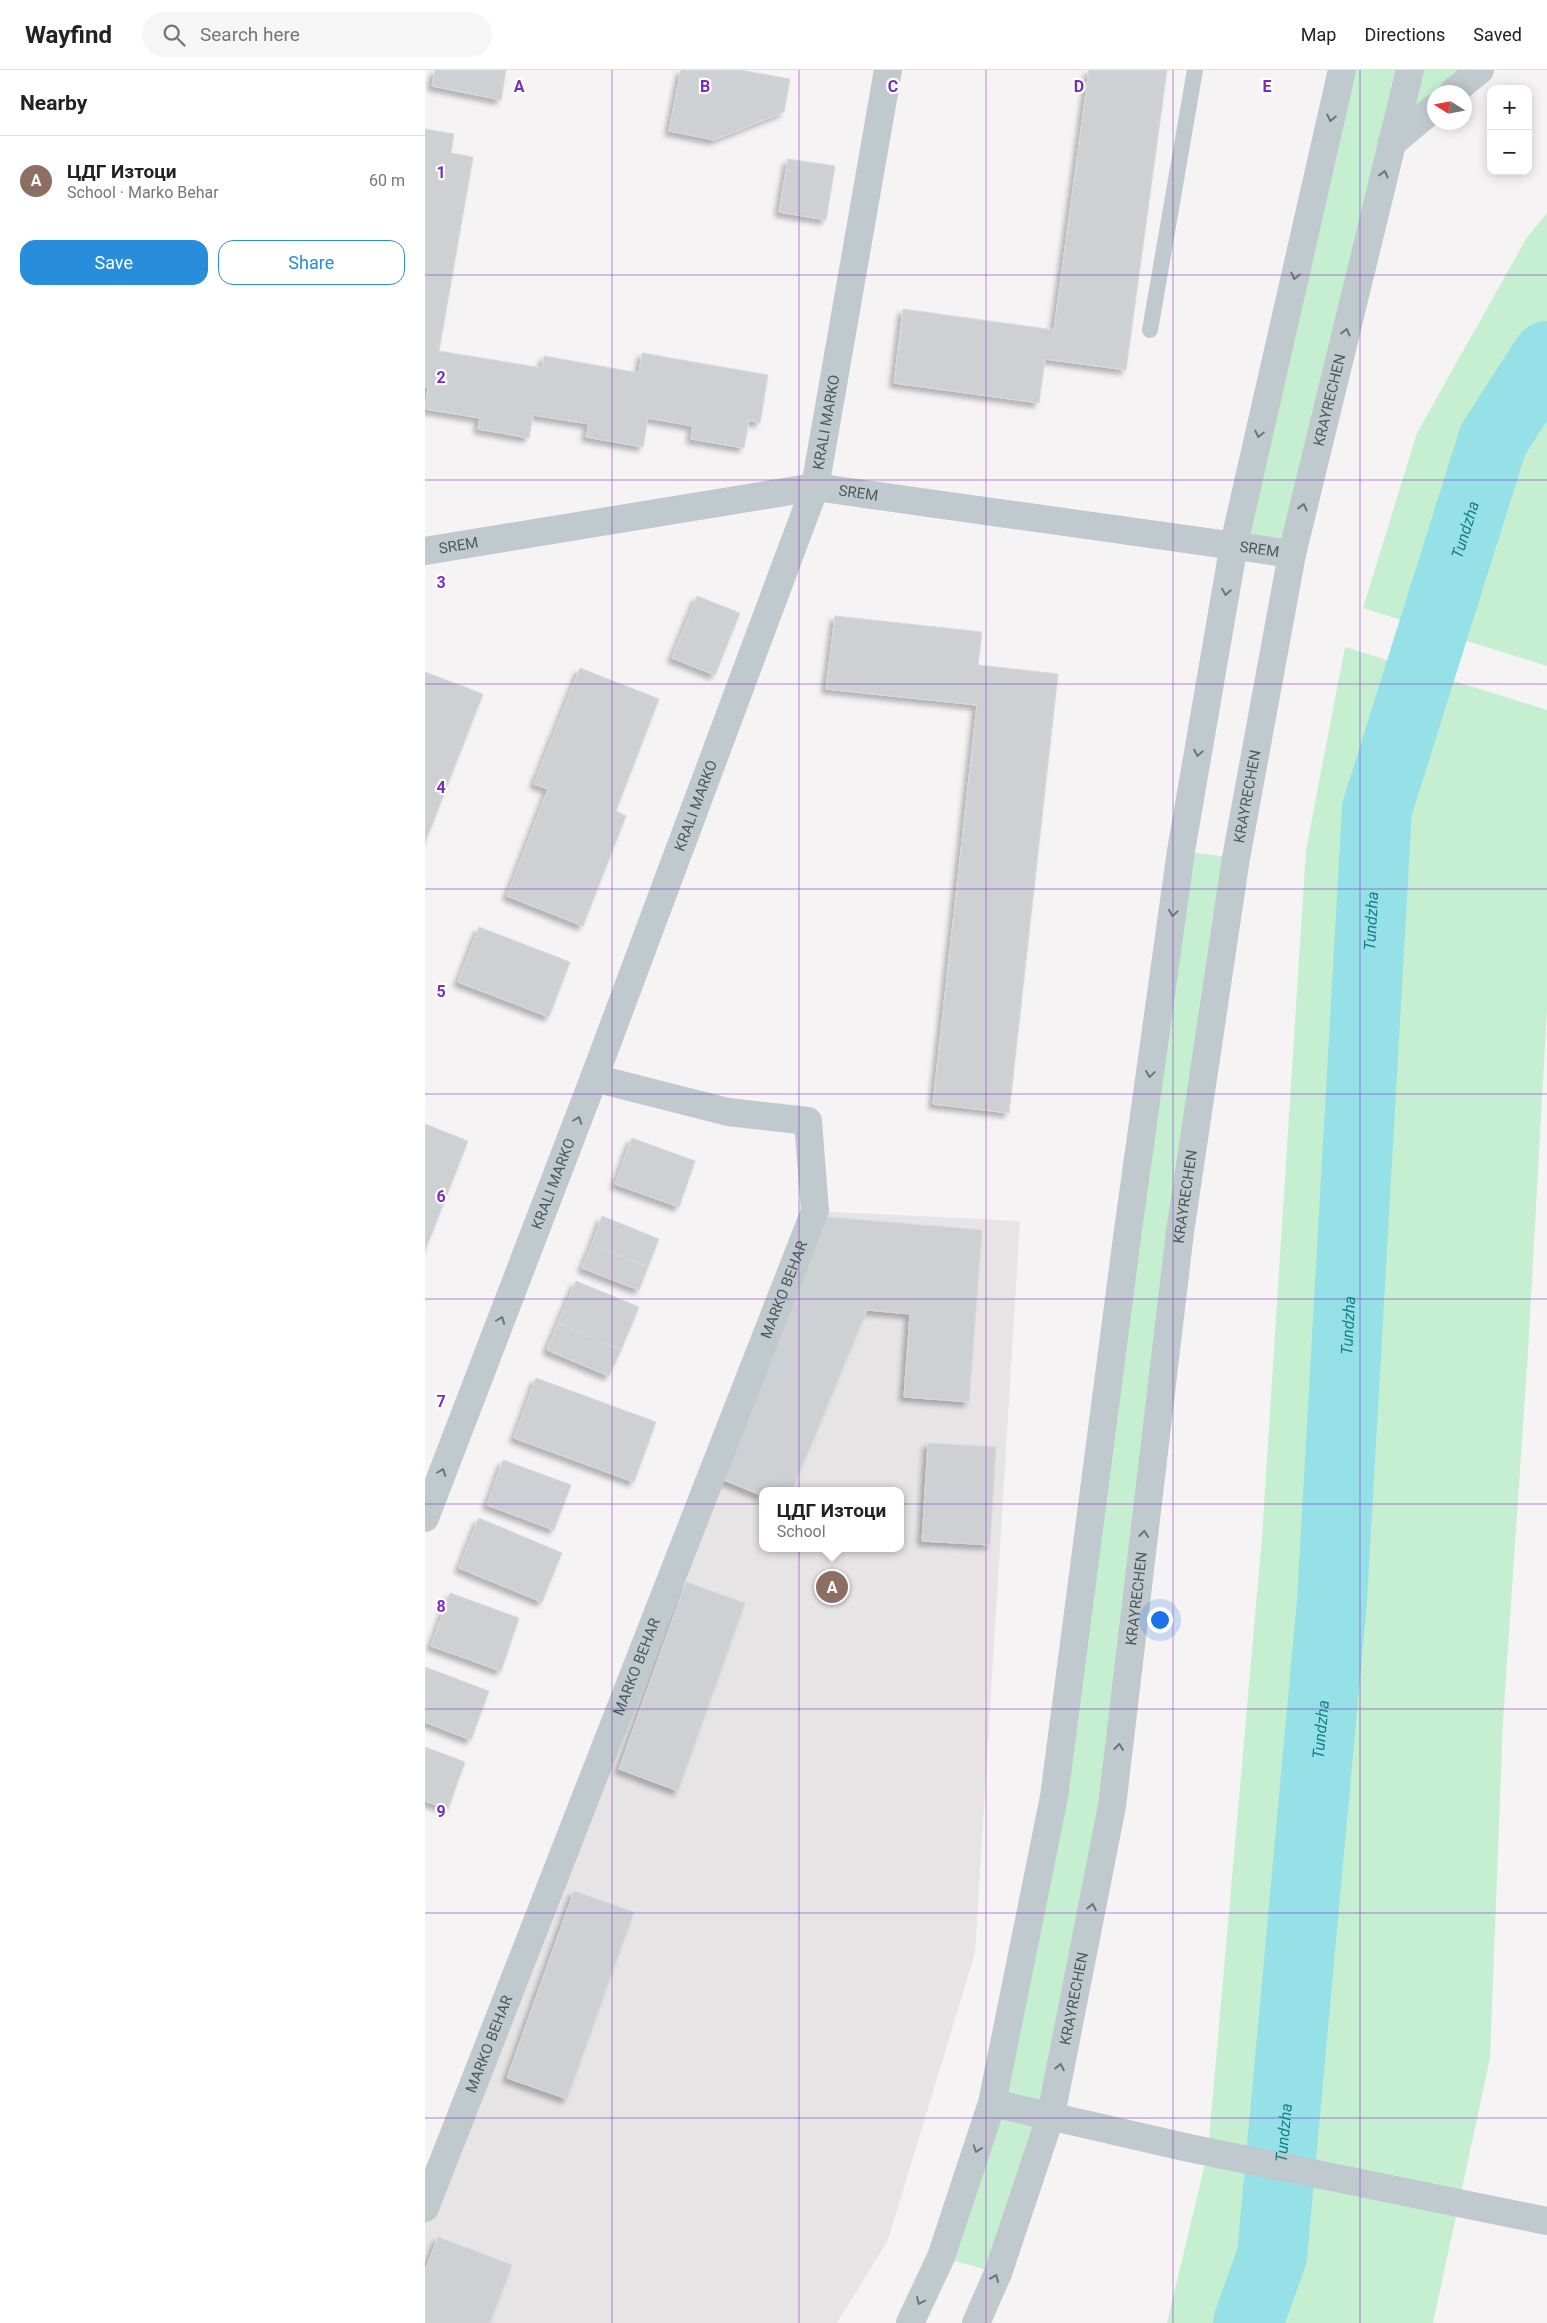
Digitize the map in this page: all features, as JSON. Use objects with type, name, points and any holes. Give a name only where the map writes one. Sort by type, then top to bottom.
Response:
[{"type":"street","name":"KRALI MARKO","points":[[425,1518],[594,1078],[815,486],[888,70]]},
{"type":"street","points":[[910,2323],[941,2257],[992,2103],[1054,1797],[1128,1230],[1181,851],[1234,544],[1342,70]]},
{"type":"street","name":"KRAYRECHEN","points":[[976,2323],[997,2274],[1051,2114],[1111,1806],[1182,1222],[1236,858],[1292,554],[1391,144],[1411,70]]},
{"type":"street","points":[[1462,85],[1480,70]]},
{"type":"street","points":[[1391,144],[1427,115]]},
{"type":"street","name":"SREM","points":[[425,551],[815,486],[1234,544],[1292,554]]},
{"type":"street","name":"MARKO BEHAR","points":[[425,2208],[815,1210],[808,1121],[728,1112],[594,1078]]},
{"type":"street","points":[[992,2103],[1051,2114],[1189,2148],[1534,2219]]},
{"type":"lane","points":[[1151,330],[1195,70]]},
{"type":"shaded area","points":[[815,1211],[1020,1221],[975,1953],[888,2240],[837,2323],[425,2323],[425,2208]]},
{"type":"green space","points":[[1342,70],[1480,70],[1462,85],[1427,85],[1427,114],[1391,144],[1292,554],[1234,544]]},
{"type":"green space","points":[[1547,213],[1547,666],[1363,608],[1417,433],[1526,239]]},
{"type":"green space","points":[[1345,647],[1547,710],[1547,1009],[1528,1352],[1503,1721],[1490,2058],[1433,2323],[1167,2323],[1208,2151],[1262,1537],[1306,850]]},
{"type":"green space","points":[[1181,851],[1236,858],[1112,1806],[1051,2115],[998,2273],[941,2257],[1054,1797]]},
{"type":"building","points":[[435,70],[506,70],[501,100],[432,86]]},
{"type":"building","points":[[681,70],[740,70],[790,79],[784,112],[714,140],[669,131]]},
{"type":"building","points":[[1089,70],[1167,70],[1126,370],[1045,359],[1039,403],[894,383],[903,309],[1054,330]]},
{"type":"building","points":[[425,129],[454,134],[451,153],[473,157],[439,351],[542,368],[544,356],[639,373],[642,353],[768,375],[760,423],[749,420],[744,448],[691,439],[693,426],[648,418],[643,447],[586,437],[589,424],[533,415],[529,438],[478,429],[480,418],[425,409],[428,388],[425,387]]},
{"type":"building","points":[[788,159],[835,166],[826,220],[779,212]]},
{"type":"building","points":[[697,596],[740,613],[715,675],[672,658]]},
{"type":"building","points":[[835,616],[982,632],[978,665],[1058,674],[1009,1113],[933,1104],[977,705],[826,689]]},
{"type":"building","points":[[580,668],[659,699],[616,811],[626,816],[583,926],[507,896],[548,789],[534,784]]},
{"type":"building","points":[[425,672],[483,694],[425,843]]},
{"type":"building","points":[[479,927],[570,962],[549,1017],[458,982]]},
{"type":"building","points":[[425,1124],[468,1141],[425,1251]]},
{"type":"building","points":[[632,1138],[695,1161],[679,1207],[615,1184]]},
{"type":"building","points":[[602,1216],[659,1239],[648,1267],[592,1244]]},
{"type":"building","points":[[828,1217],[982,1230],[969,1402],[904,1397],[910,1314],[867,1310],[794,1487],[759,1487],[759,1494],[719,1478]]},
{"type":"building","points":[[592,1244],[648,1267],[639,1290],[582,1268]]},
{"type":"building","points":[[576,1281],[639,1307],[621,1350],[558,1323]]},
{"type":"building","points":[[558,1323],[621,1350],[609,1376],[547,1350]]},
{"type":"building","points":[[536,1378],[656,1422],[634,1482],[514,1438]]},
{"type":"building","points":[[928,1443],[996,1447],[990,1545],[922,1541]]},
{"type":"building","points":[[503,1460],[571,1485],[554,1530],[487,1505]]},
{"type":"building","points":[[479,1518],[562,1553],[542,1602],[459,1568]]},
{"type":"building","points":[[686,1582],[745,1603],[678,1791],[619,1769]]},
{"type":"building","points":[[450,1593],[519,1618],[501,1671],[431,1646]]},
{"type":"building","points":[[425,1667],[489,1691],[471,1740],[425,1722]]},
{"type":"building","points":[[425,1747],[465,1762],[448,1809],[425,1801]]},
{"type":"building","points":[[574,1891],[634,1912],[567,2099],[507,2078]]},
{"type":"building","points":[[438,2237],[512,2265],[490,2323],[425,2323],[425,2271]]},
{"type":"waterway","name":"Tundzha","points":[[1248,2323],[1272,2256],[1332,1601],[1377,809],[1493,440],[1547,356]]},
{"type":"place","name":"ЦДГ Изтоци","points":[[832,1587]]}]
